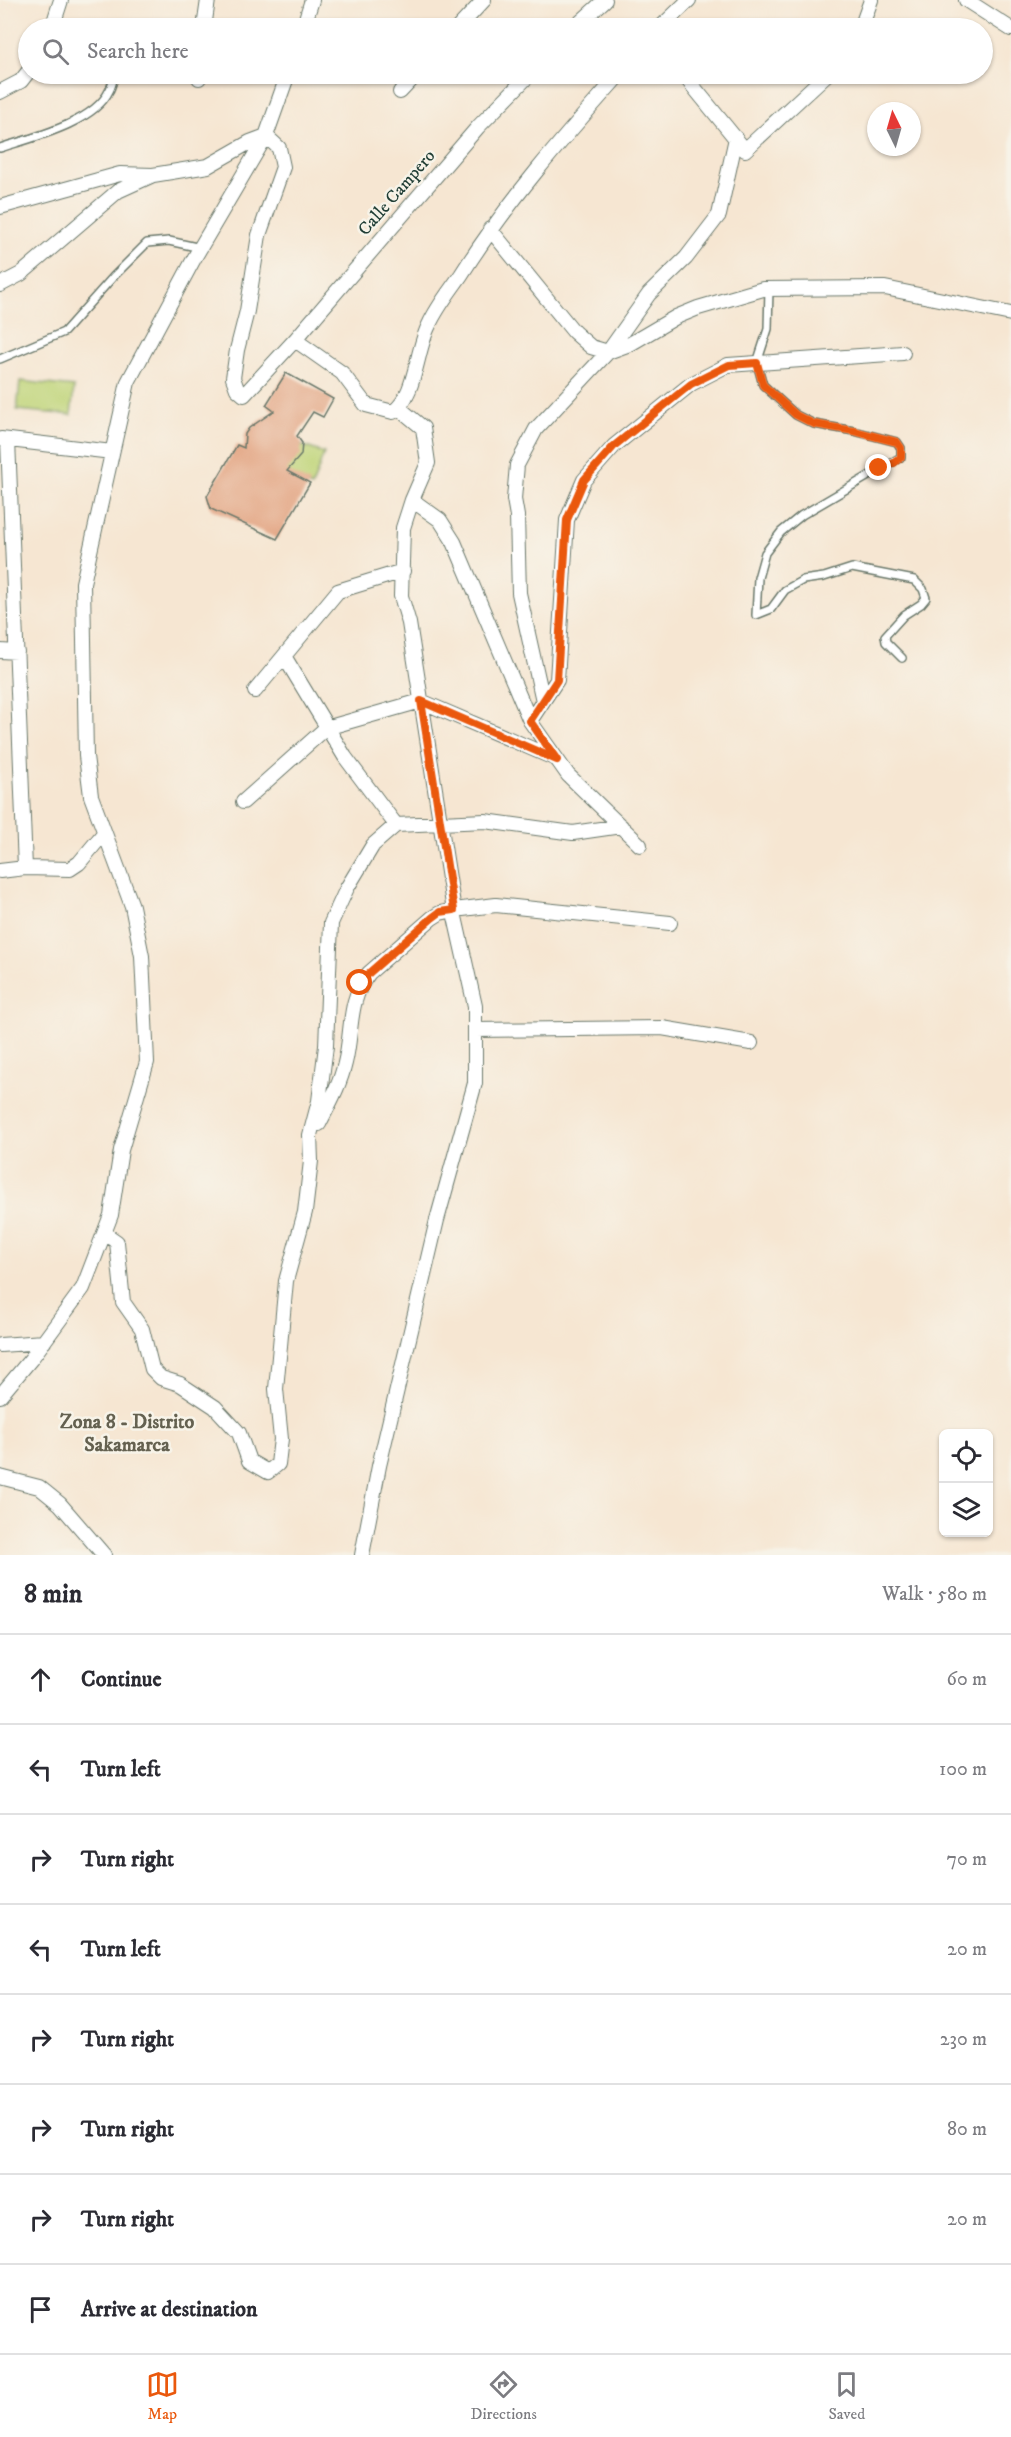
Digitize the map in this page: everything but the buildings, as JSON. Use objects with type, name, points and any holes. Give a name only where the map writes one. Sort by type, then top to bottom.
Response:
[{"type":"street","points":[[55,18],[61,0]]},
{"type":"street","points":[[205,18],[208,0]]},
{"type":"street","points":[[306,18],[312,0]]},
{"type":"street","points":[[467,18],[484,0]]},
{"type":"street","points":[[585,18],[605,0]]},
{"type":"street","points":[[670,18],[689,0]]},
{"type":"street","points":[[865,18],[871,0]]},
{"type":"street","points":[[966,0],[1011,29]]},
{"type":"street","points":[[0,92],[18,83]]},
{"type":"street","points":[[0,1396],[44,1342],[82,1288],[111,1215],[121,1150],[147,1062],[142,956],[132,906],[91,796],[87,756],[83,584],[128,382],[201,248],[266,136],[284,84]]},
{"type":"street","points":[[400,92],[408,84]]},
{"type":"street","name":"Calle Campero","points":[[266,136],[279,148],[283,167],[260,235],[237,350],[233,378],[237,389],[244,395],[478,127],[520,84]]},
{"type":"street","points":[[294,340],[342,373],[366,405],[393,412],[399,408],[410,388],[419,351],[429,324],[490,229],[563,138],[611,84]]},
{"type":"street","points":[[690,84],[746,150],[816,84]]},
{"type":"street","points":[[0,207],[120,174],[153,175],[208,166],[250,142],[266,136]]},
{"type":"street","points":[[543,701],[519,593],[517,516],[514,499],[517,465],[536,429],[608,352],[649,294],[686,258],[719,216],[736,138]]},
{"type":"street","points":[[0,285],[29,268],[118,191],[153,175]]},
{"type":"street","points":[[490,229],[574,332],[591,346],[608,352],[630,344],[676,317],[698,308],[769,289],[885,288],[1011,314]]},
{"type":"street","points":[[530,721],[557,680],[567,520],[584,480],[614,446],[691,384],[729,365],[903,353]]},
{"type":"street","points":[[362,1555],[378,1466],[429,1253],[475,1083],[475,1006],[454,910],[409,623],[402,596],[403,528],[428,463],[427,446],[423,428],[399,408]]},
{"type":"street","points":[[25,868],[4,440],[112,452]]},
{"type":"street","points":[[412,500],[440,520],[454,542],[530,721],[568,775],[640,845]]},
{"type":"street","points":[[255,691],[338,591],[403,571]]},
{"type":"street","points":[[0,651],[16,652]]},
{"type":"street","points":[[284,656],[345,758],[396,825]]},
{"type":"street","points":[[243,802],[326,728],[421,701],[557,760]]},
{"type":"street","points":[[104,1233],[117,1242],[123,1302],[142,1329],[152,1369],[161,1378],[180,1384],[215,1407],[239,1433],[249,1461],[268,1472],[278,1464],[281,1439],[276,1389],[286,1281],[305,1212],[310,1142],[319,1101],[326,1046],[331,923],[347,888],[373,845],[396,825],[486,821],[573,833],[621,826]]},
{"type":"street","points":[[0,871],[25,868],[70,869],[79,863],[104,833]]},
{"type":"street","points":[[310,1142],[339,1085],[346,1061],[354,997],[360,983],[440,912],[496,905],[670,924]]},
{"type":"street","points":[[475,1030],[662,1028],[750,1043]]},
{"type":"street","points":[[0,1346],[44,1342]]},
{"type":"street","points":[[0,1477],[39,1487],[60,1504],[104,1555]]},
{"type":"lane","points":[[0,148],[66,126],[89,113],[108,93],[111,84]]},
{"type":"lane","points":[[0,359],[64,332],[147,243],[170,241],[201,248]]},
{"type":"lane","points":[[769,289],[768,329],[757,363],[763,385],[796,415],[814,424],[897,442],[901,448],[901,457],[802,515],[781,532],[765,554],[758,578],[756,615],[771,609],[785,590],[803,580],[824,578],[852,568],[914,580],[923,590],[926,598],[904,615],[885,636],[886,642],[902,658]]},
{"type":"green space","points":[[20,381],[74,387],[71,415],[17,410]]},
{"type":"green space","points":[[268,434],[324,453],[312,487],[256,468]]},
{"type":"district","name":"Zona 8 - Distrito Sakamarca","points":[[127,1434]]},
{"type":"route","points":[[360,983],[432,918],[440,912],[454,910],[421,701],[557,760],[530,721],[557,680],[567,520],[584,480],[614,446],[691,384],[729,365],[757,363],[763,385],[796,415],[814,424],[897,442],[901,448],[901,457],[894,463],[879,468]]}]
